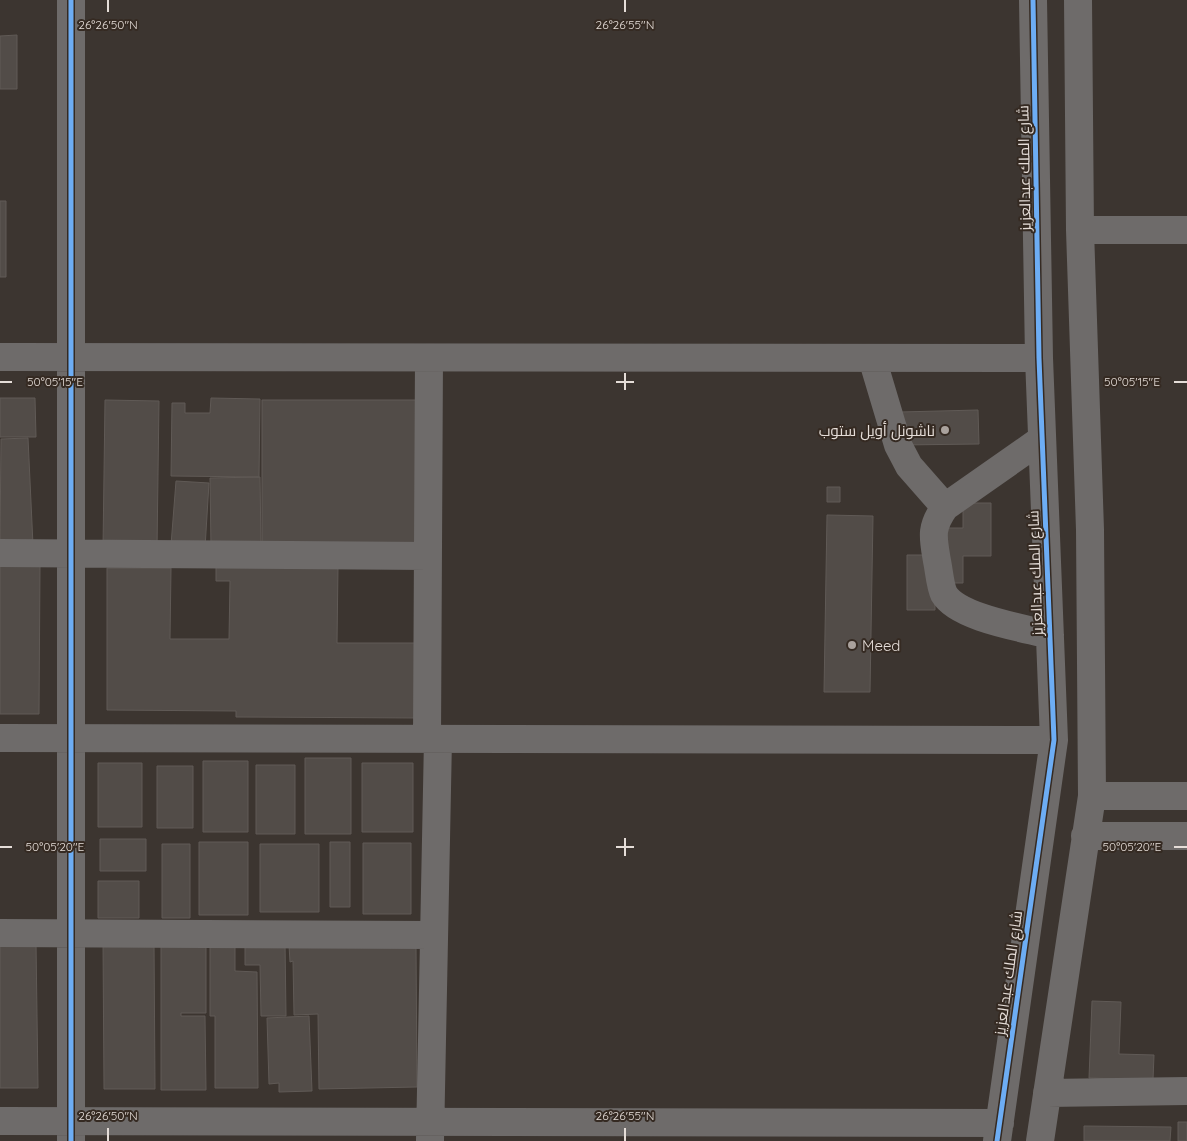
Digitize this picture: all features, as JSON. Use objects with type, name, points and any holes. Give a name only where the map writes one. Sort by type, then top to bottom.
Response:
[{"type":"street","points":[[71,0],[71,1131]]},
{"type":"street","name":"شارع الملك عبدالعزيز","points":[[998,1132],[1054,740],[1039,358],[1033,0]]},
{"type":"street","points":[[1040,1141],[1092,796],[1090,530],[1080,230],[1078,0]]},
{"type":"street","points":[[1080,230],[1187,230]]},
{"type":"street","points":[[0,357],[1039,358]]},
{"type":"street","points":[[429,358],[428,556],[433,738],[430,1132]]},
{"type":"street","points":[[872,358],[898,445],[909,466],[945,507]]},
{"type":"street","points":[[1042,439],[945,507],[936,520],[932,536],[944,594],[957,606],[973,614],[1050,635]]},
{"type":"street","points":[[0,553],[428,556]]},
{"type":"street","points":[[0,738],[1054,740]]},
{"type":"street","points":[[1092,796],[1187,796]]},
{"type":"street","points":[[1085,836],[1187,836]]},
{"type":"street","points":[[0,933],[432,935]]},
{"type":"street","points":[[1047,1094],[1187,1091]]},
{"type":"street","points":[[0,1121],[71,1131],[998,1132]]},
{"type":"building","points":[[17,35],[17,89],[0,89],[0,36]]},
{"type":"building","points":[[0,201],[6,201],[6,277],[0,277]]},
{"type":"building","points":[[0,398],[35,398],[36,437],[0,437]]},
{"type":"building","points":[[211,398],[260,399],[259,477],[171,476],[172,403],[185,403],[185,413],[210,413]]},
{"type":"building","points":[[105,400],[159,401],[157,549],[103,548]]},
{"type":"building","points":[[262,400],[417,400],[417,549],[262,550]]},
{"type":"building","points":[[978,410],[979,444],[901,445],[900,412]]},
{"type":"building","points":[[28,438],[33,545],[0,546],[1,439]]},
{"type":"building","points":[[260,477],[261,547],[211,548],[210,478]]},
{"type":"building","points":[[176,481],[209,483],[205,548],[171,545]]},
{"type":"building","points":[[827,487],[840,487],[840,502],[827,502]]},
{"type":"building","points":[[963,503],[991,503],[991,556],[963,556],[963,583],[935,583],[935,610],[907,610],[907,555],[935,555],[935,528],[963,528]]},
{"type":"building","points":[[827,515],[873,516],[870,692],[824,692]]},
{"type":"building","points":[[0,564],[40,564],[39,714],[0,714]]},
{"type":"building","points":[[216,566],[338,566],[337,643],[419,643],[419,718],[236,717],[236,711],[107,710],[107,568],[171,568],[170,639],[229,639],[230,581],[216,581]]},
{"type":"building","points":[[305,758],[351,758],[351,834],[305,834]]},
{"type":"building","points":[[203,761],[248,761],[248,832],[203,832]]},
{"type":"building","points":[[98,763],[142,763],[142,827],[98,827]]},
{"type":"building","points":[[362,763],[413,763],[413,832],[362,832]]},
{"type":"building","points":[[256,765],[295,765],[295,834],[256,834]]},
{"type":"building","points":[[157,766],[193,766],[193,828],[157,828]]},
{"type":"building","points":[[100,839],[146,839],[146,871],[100,871]]},
{"type":"building","points":[[199,842],[248,842],[248,915],[199,915]]},
{"type":"building","points":[[330,842],[350,842],[350,907],[330,907]]},
{"type":"building","points":[[363,843],[411,843],[411,914],[363,914]]},
{"type":"building","points":[[162,844],[190,844],[190,918],[162,918]]},
{"type":"building","points":[[260,844],[319,844],[319,912],[260,912]]},
{"type":"building","points":[[98,881],[139,881],[139,918],[98,918]]},
{"type":"building","points":[[161,940],[206,940],[206,1013],[181,1013],[181,1016],[205,1016],[206,1090],[161,1090]]},
{"type":"building","points":[[103,941],[154,941],[155,1089],[104,1089]]},
{"type":"building","points":[[36,942],[38,1088],[0,1088],[0,943]]},
{"type":"building","points":[[210,942],[235,942],[235,971],[257,972],[258,1088],[215,1088],[215,1016],[210,1016]]},
{"type":"building","points":[[285,942],[286,1016],[261,1016],[260,965],[245,965],[245,943]]},
{"type":"building","points":[[416,944],[417,1087],[319,1089],[318,1014],[294,1015],[293,961],[290,962],[289,945]]},
{"type":"building","points":[[1092,1001],[1121,1002],[1119,1054],[1154,1055],[1153,1080],[1089,1078]]},
{"type":"building","points":[[309,1016],[312,1091],[279,1092],[279,1083],[269,1084],[267,1018]]},
{"type":"building","points":[[1178,1122],[1187,1122],[1187,1141],[1178,1141]]},
{"type":"building","points":[[1084,1126],[1171,1127],[1170,1141],[1084,1141]]},
{"type":"cycle path","points":[[71,0],[71,1141]]},
{"type":"cycle path","points":[[997,1141],[1054,740],[1039,358],[1033,0]]},
{"type":"place","name":"ناشونل أويل ستوب","points":[[945,430]]},
{"type":"place","name":"Meed","points":[[852,645]]}]
